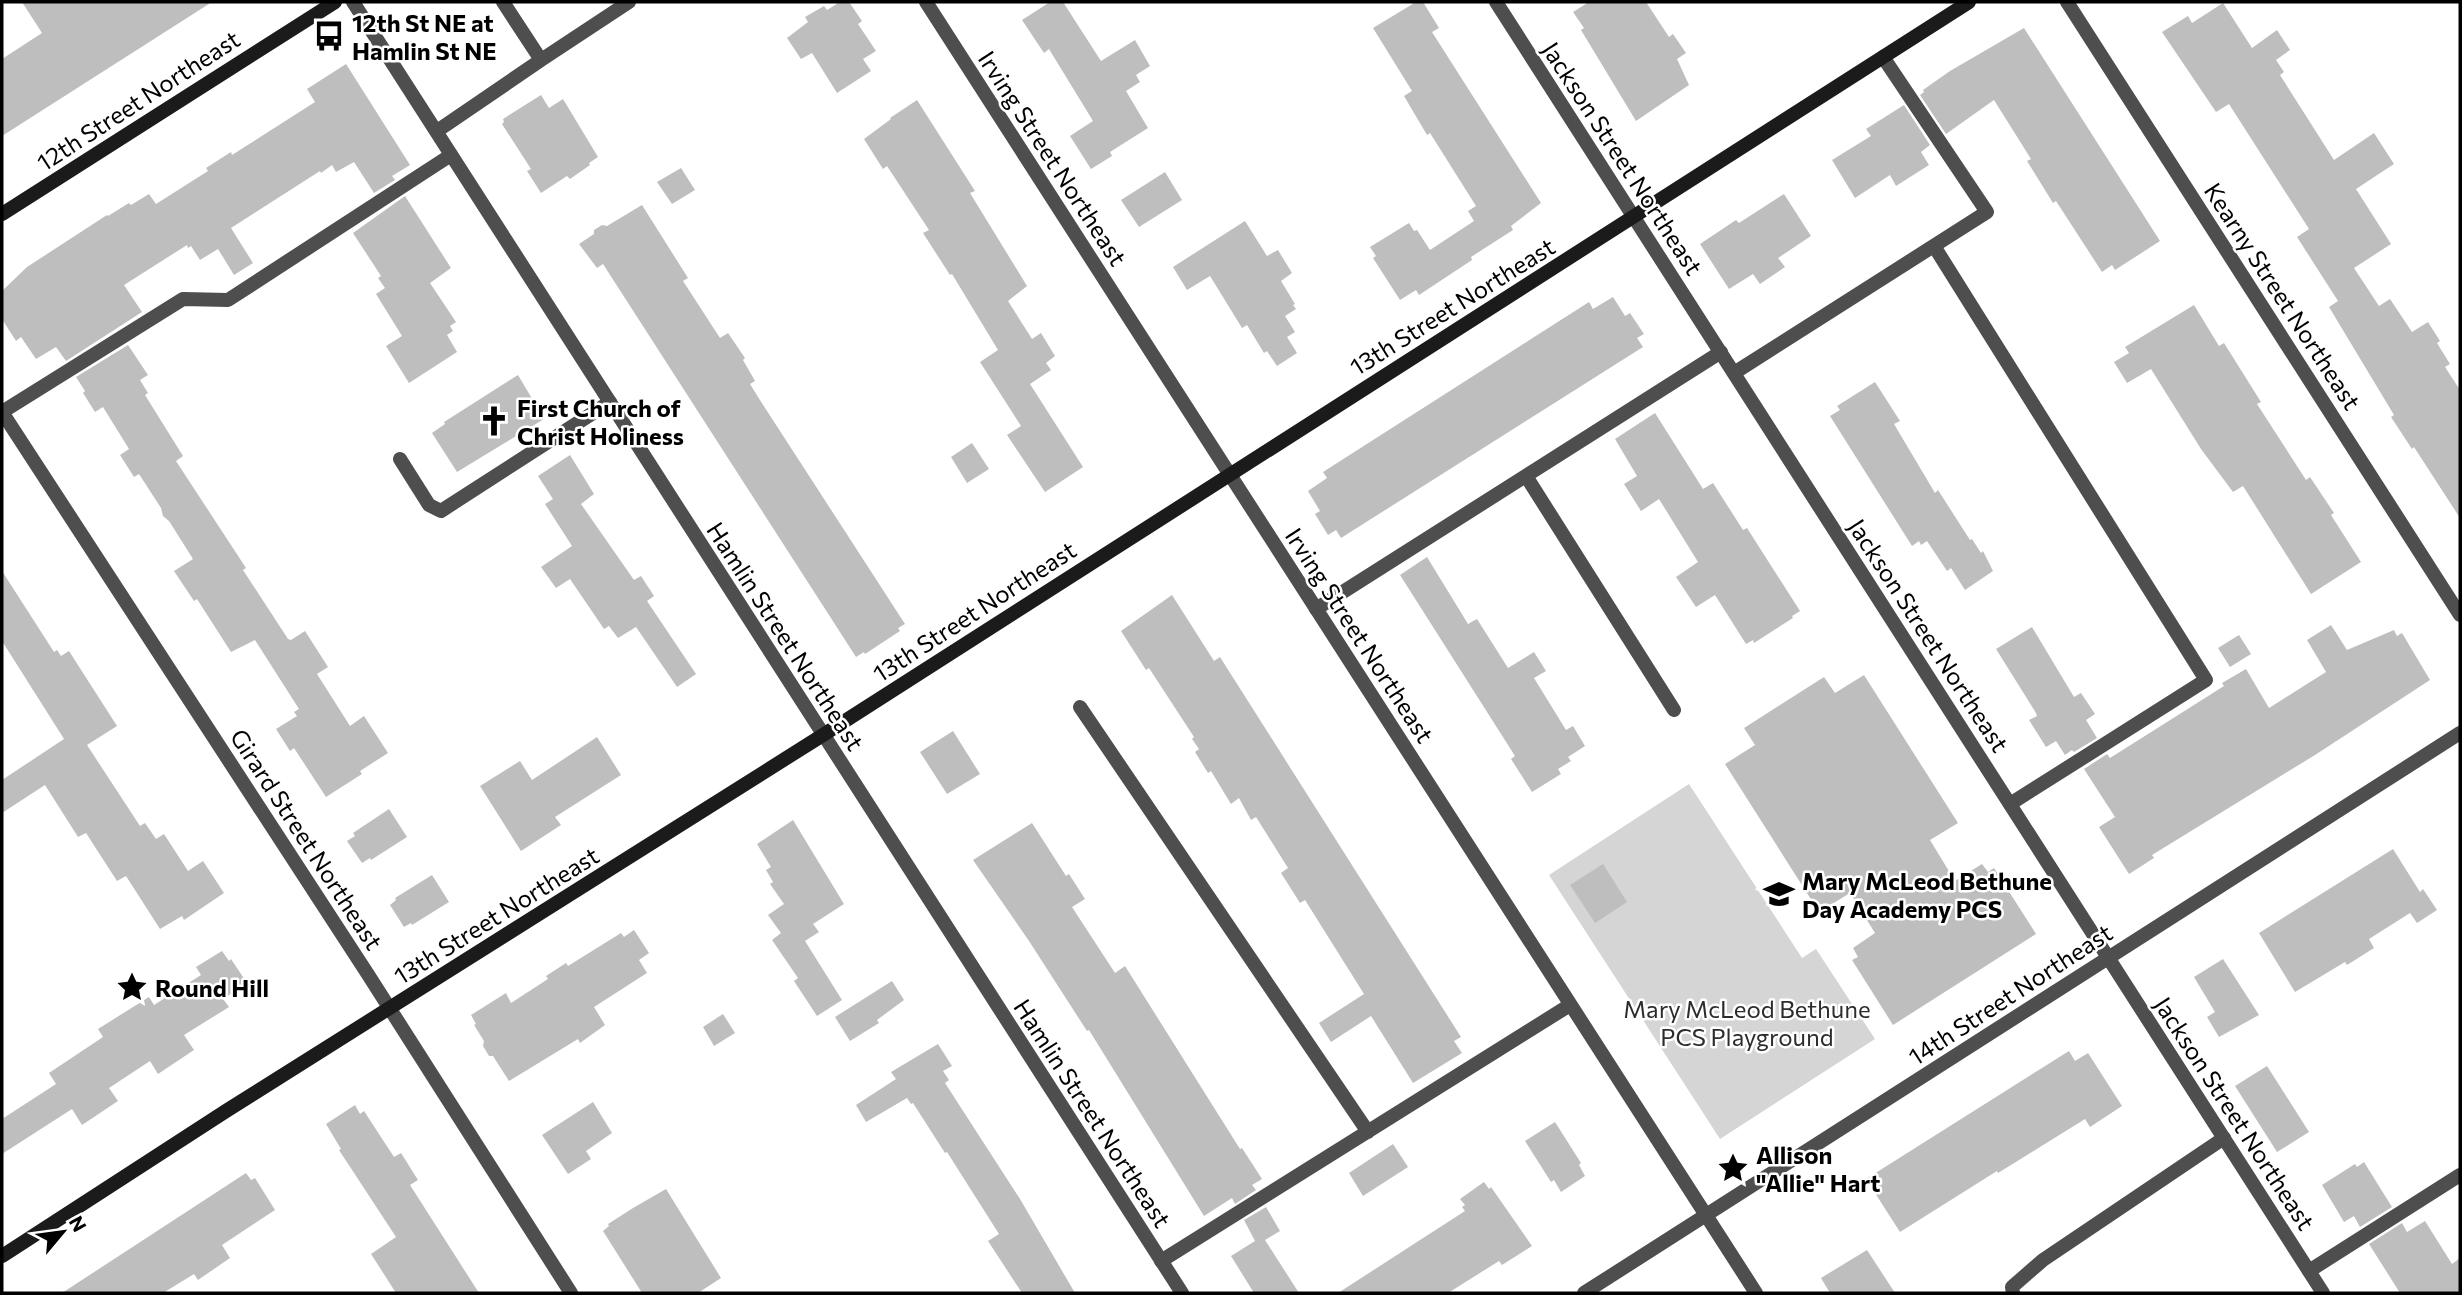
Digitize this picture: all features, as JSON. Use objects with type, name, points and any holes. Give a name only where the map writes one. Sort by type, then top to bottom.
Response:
[{"type":"street","name":"12th Street Northeast","points":[[2,214],[334,2]]},
{"type":"street","name":"Hamlin Street Northeast","points":[[353,2],[1182,1293]]},
{"type":"street","points":[[503,2],[541,60]]},
{"type":"street","points":[[437,131],[629,2]]},
{"type":"street","name":"Irving Street Northeast","points":[[926,2],[1756,1293]]},
{"type":"street","name":"Jackson Street Northeast","points":[[1496,2],[2323,1293]]},
{"type":"street","name":"13th Street Northeast","points":[[2,1256],[1969,2]]},
{"type":"street","name":"Kearny Street Northeast","points":[[2067,2],[2460,615]]},
{"type":"street","points":[[1734,373],[1987,212],[1883,57]]},
{"type":"street","points":[[2,412],[183,299],[228,300],[451,155]]},
{"type":"street","points":[[1934,246],[2206,680],[2010,804]]},
{"type":"street","points":[[1316,609],[1721,352]]},
{"type":"street","points":[[400,458],[429,505],[441,511],[610,402]]},
{"type":"street","name":"Girard Street Northeast","points":[[2,412],[571,1293]]},
{"type":"street","points":[[1526,476],[1674,709]]},
{"type":"street","points":[[1080,708],[1368,1132]]},
{"type":"street","name":"14th Street Northeast","points":[[1584,1293],[2460,733]]},
{"type":"street","points":[[1161,1261],[1570,1005]]},
{"type":"street","points":[[2013,1293],[2012,1287],[2043,1260],[2224,1138]]},
{"type":"street","points":[[2309,1271],[2460,1175]]},
{"type":"green space","name":"Mary McLeod Bethune PCS Playground","points":[[1689,784],[1802,958],[1816,949],[1875,1039],[1720,1139],[1549,875]]},
{"type":"building","points":[[22,2],[212,2],[2,136],[2,59],[42,33]]},
{"type":"building","points":[[840,2],[849,2],[862,21],[858,24],[876,51],[863,59],[871,71],[837,93],[812,53],[801,59],[787,38],[808,22],[805,17],[824,6],[827,10]]},
{"type":"building","points":[[1050,2],[1063,2],[1101,61],[1135,40],[1150,66],[1136,75],[1140,82],[1126,91],[1148,128],[1110,152],[1112,156],[1091,169],[1070,136],[1093,121],[1049,49],[1044,53],[1022,20]]},
{"type":"building","points":[[1416,2],[1423,2],[1439,28],[1432,32],[1541,203],[1511,226],[1513,230],[1471,257],[1472,260],[1419,295],[1416,290],[1400,300],[1373,258],[1376,256],[1370,247],[1409,223],[1430,250],[1474,221],[1468,211],[1476,206],[1430,133],[1427,135],[1404,96],[1412,91],[1373,28]]},
{"type":"building","points":[[1589,2],[1646,2],[1669,37],[1673,34],[1686,53],[1677,59],[1689,85],[1636,121],[1573,12]]},
{"type":"building","points":[[2223,3],[2252,48],[2277,30],[2290,50],[2276,60],[2284,72],[2280,75],[2334,160],[2374,133],[2394,164],[2356,189],[2391,244],[2354,268],[2379,306],[2390,299],[2412,332],[2428,322],[2450,364],[2445,367],[2460,390],[2460,518],[2391,417],[2394,415],[2329,307],[2338,301],[2297,237],[2309,229],[2229,104],[2216,112],[2162,32],[2188,16],[2192,23]]},
{"type":"building","points":[[2024,28],[2160,241],[2115,270],[2112,265],[2102,272],[2056,201],[2053,203],[2027,161],[2031,159],[1994,100],[1946,134],[1920,95],[1950,71]]},
{"type":"building","points":[[346,64],[410,165],[392,176],[395,180],[374,193],[354,162],[336,172],[332,165],[231,228],[253,263],[234,275],[218,249],[200,260],[191,246],[188,248],[187,245],[124,285],[142,312],[66,361],[56,347],[36,359],[21,337],[16,341],[2,319],[2,291],[27,267],[129,203],[131,205],[149,194],[156,204],[208,171],[206,168],[231,152],[232,155],[315,102],[307,89]]},
{"type":"building","points":[[541,95],[549,108],[563,99],[598,157],[570,179],[567,176],[541,193],[527,171],[531,169],[502,124],[503,119]]},
{"type":"building","points":[[917,100],[975,191],[970,193],[1027,286],[1008,301],[1032,339],[1041,333],[1055,356],[1046,363],[1051,370],[1030,384],[1083,467],[1045,492],[1007,435],[1021,426],[980,362],[998,350],[952,274],[950,275],[923,233],[929,230],[887,166],[883,169],[864,139]]},
{"type":"building","points":[[1904,105],[1930,145],[1921,152],[1929,165],[1896,186],[1890,175],[1855,198],[1832,160],[1871,136],[1866,129]]},
{"type":"building","points":[[681,168],[695,190],[672,204],[657,182]]},
{"type":"building","points":[[1165,172],[1182,200],[1139,227],[1121,200]]},
{"type":"building","points":[[1784,194],[1811,236],[1778,258],[1785,267],[1760,284],[1753,274],[1729,289],[1700,244],[1736,220],[1739,223]]},
{"type":"building","points":[[405,196],[451,268],[430,283],[456,322],[450,326],[453,331],[447,335],[457,352],[409,383],[386,346],[402,336],[376,294],[385,288],[378,278],[381,276],[353,233]]},
{"type":"building","points":[[642,205],[688,278],[683,281],[720,338],[728,333],[745,358],[743,360],[755,381],[750,384],[905,624],[898,628],[900,631],[865,654],[864,652],[856,657],[603,264],[597,268],[579,244],[602,225],[607,226]]},
{"type":"building","points":[[1245,221],[1267,256],[1278,250],[1292,273],[1281,281],[1295,304],[1293,305],[1296,309],[1285,316],[1295,332],[1287,337],[1297,353],[1277,366],[1267,351],[1264,353],[1247,325],[1242,328],[1210,276],[1187,290],[1173,267]]},
{"type":"building","points":[[1613,297],[1625,316],[1630,313],[1644,334],[1637,338],[1643,347],[1341,538],[1336,530],[1328,535],[1315,514],[1320,511],[1308,491],[1327,478],[1323,472],[1589,302],[1593,309]]},
{"type":"building","points":[[2194,305],[2219,346],[2224,343],[2261,402],[2257,404],[2306,480],[2310,477],[2334,513],[2331,515],[2361,562],[2311,594],[2243,486],[2233,492],[2201,449],[2151,369],[2127,383],[2114,362],[2129,353],[2125,347]]},
{"type":"building","points":[[128,345],[148,375],[140,380],[148,393],[145,395],[183,456],[176,461],[246,568],[243,570],[288,639],[291,640],[305,631],[328,667],[317,674],[350,726],[364,716],[388,753],[326,797],[294,748],[290,751],[276,729],[297,716],[294,712],[299,709],[255,640],[231,652],[197,599],[194,601],[174,571],[193,559],[163,516],[161,508],[139,474],[134,477],[120,455],[129,449],[103,407],[95,412],[83,393],[85,391],[76,377]]},
{"type":"building","name":"First Church of Christ Holiness","points":[[518,375],[544,419],[457,472],[432,433],[445,424],[444,422]]},
{"type":"building","points":[[1875,382],[1900,421],[1894,424],[1935,493],[1938,490],[1970,540],[1972,539],[1981,553],[1983,551],[1993,571],[1965,590],[1951,568],[1947,571],[1927,541],[1921,545],[1919,541],[1912,546],[1830,416],[1840,410],[1837,406]]},
{"type":"building","points":[[1655,413],[1703,489],[1713,483],[1743,530],[1747,528],[1800,611],[1754,643],[1753,640],[1746,644],[1715,595],[1696,607],[1676,577],[1698,562],[1659,499],[1641,511],[1624,484],[1637,476],[1615,439]]},
{"type":"building","points":[[972,443],[989,469],[967,483],[951,457]]},
{"type":"building","points":[[570,455],[594,494],[581,504],[634,580],[641,576],[654,596],[647,601],[696,674],[677,687],[636,627],[618,638],[609,626],[604,629],[570,579],[556,588],[541,567],[572,546],[545,504],[553,499],[538,476]]},
{"type":"building","points":[[1427,557],[1468,624],[1477,619],[1508,668],[1534,652],[1546,671],[1534,678],[1566,730],[1573,726],[1585,746],[1568,757],[1571,761],[1558,769],[1561,774],[1532,792],[1511,759],[1515,756],[1400,575]]},
{"type":"building","points":[[2,571],[54,652],[57,650],[61,656],[69,651],[117,726],[87,745],[140,826],[145,823],[156,839],[164,834],[188,871],[203,861],[224,893],[184,920],[182,916],[160,929],[126,876],[117,881],[86,833],[78,837],[45,785],[2,813],[2,780],[64,739],[2,641]]},
{"type":"building","points":[[1172,595],[1214,661],[1220,657],[1461,1037],[1454,1041],[1462,1053],[1413,1083],[1371,1016],[1331,1042],[1319,1023],[1364,994],[1305,900],[1300,903],[1281,873],[1288,868],[1256,817],[1251,820],[1239,798],[1231,804],[1211,771],[1208,773],[1195,752],[1199,749],[1192,739],[1194,737],[1121,631]]},
{"type":"building","points":[[2331,625],[2347,650],[2394,630],[2397,636],[2402,633],[2430,680],[2315,755],[2152,855],[2154,858],[2129,874],[2099,827],[2115,817],[2084,769],[2107,754],[2110,758],[2224,686],[2222,683],[2246,669],[2269,708],[2326,672],[2307,640]]},
{"type":"building","points":[[2032,627],[2074,697],[2081,693],[2095,714],[2086,720],[2097,738],[2065,755],[2056,741],[2046,747],[2029,720],[2037,716],[2036,713],[1996,649]]},
{"type":"building","points":[[2239,635],[2251,654],[2230,667],[2218,648]]},
{"type":"building","points":[[1864,675],[1958,823],[1930,840],[1955,881],[1982,864],[1988,872],[1994,868],[2036,934],[1893,1025],[1852,960],[1858,957],[1853,948],[1875,933],[1850,893],[1819,912],[1725,764],[1755,745],[1744,728],[1824,677],[1835,693]]},
{"type":"building","points":[[953,731],[980,774],[947,794],[920,752]]},
{"type":"building","points":[[597,737],[621,775],[555,817],[561,825],[521,851],[480,786],[520,761],[532,780]]},
{"type":"building","points":[[389,809],[407,837],[362,863],[347,841],[355,836],[353,833]]},
{"type":"building","points":[[793,820],[844,904],[813,924],[819,932],[805,941],[842,1000],[817,1016],[794,981],[798,978],[772,940],[781,933],[768,915],[784,904],[770,884],[773,882],[766,870],[771,867],[757,844]]},
{"type":"building","points":[[1032,823],[1066,876],[1069,874],[1085,899],[1072,907],[1115,973],[1125,966],[1240,1149],[1242,1148],[1262,1179],[1252,1185],[1256,1190],[1235,1204],[1232,1198],[1204,1216],[1089,1030],[1087,1031],[973,860]]},
{"type":"building","points":[[2393,849],[2420,892],[2423,889],[2437,910],[2417,923],[2410,913],[2369,939],[2374,948],[2295,992],[2259,933]]},
{"type":"building","points":[[1603,864],[1627,902],[1595,923],[1570,885]]},
{"type":"building","points":[[432,875],[449,902],[412,925],[411,923],[404,927],[390,905],[395,898]]},
{"type":"building","points":[[634,930],[649,953],[639,960],[647,973],[594,1007],[605,1025],[580,1043],[578,1039],[509,1081],[483,1046],[484,1041],[471,1015],[506,993],[511,1003],[548,979],[546,976],[566,963],[568,966],[621,933],[624,937]]},
{"type":"building","points":[[222,951],[229,961],[231,959],[247,983],[223,999],[229,1007],[184,1035],[194,1050],[158,1074],[150,1061],[109,1088],[118,1101],[82,1125],[72,1109],[2,1154],[2,1119],[56,1084],[49,1073],[103,1037],[98,1029],[149,997],[154,1005],[201,975],[196,967]]},
{"type":"building","points":[[2223,959],[2259,1015],[2219,1037],[2207,1017],[2215,1012],[2194,977]]},
{"type":"building","points":[[892,981],[904,1000],[877,1020],[879,1023],[850,1041],[835,1017]]},
{"type":"building","points":[[723,1014],[735,1033],[714,1046],[703,1027]]},
{"type":"building","points":[[938,1044],[952,1066],[943,1071],[949,1080],[945,1083],[1020,1199],[1075,1293],[1022,1293],[988,1241],[999,1234],[913,1103],[907,1098],[866,1122],[856,1105],[896,1079],[891,1072]]},
{"type":"building","points":[[2069,1051],[2075,1061],[2088,1053],[2122,1106],[2090,1127],[2085,1119],[1900,1232],[1866,1179]]},
{"type":"building","points":[[2267,1066],[2309,1132],[2277,1152],[2235,1086]]},
{"type":"building","points":[[593,1102],[612,1133],[586,1151],[591,1159],[568,1174],[542,1135]]},
{"type":"building","points":[[355,1105],[360,1114],[364,1111],[394,1157],[401,1153],[418,1180],[410,1185],[479,1293],[396,1293],[371,1254],[396,1237],[339,1150],[341,1149],[326,1124]]},
{"type":"building","points":[[1555,1122],[1581,1163],[1579,1165],[1585,1176],[1561,1192],[1554,1180],[1551,1182],[1525,1141]]},
{"type":"building","points":[[1393,1144],[1408,1167],[1363,1196],[1349,1173]]},
{"type":"building","points":[[2364,1162],[2392,1207],[2360,1227],[2354,1216],[2344,1222],[2322,1185],[2355,1164],[2357,1167]]},
{"type":"building","points":[[246,1173],[251,1180],[255,1178],[275,1210],[222,1245],[230,1258],[198,1280],[194,1274],[163,1293],[62,1293]]},
{"type":"building","points":[[1484,1182],[1489,1189],[1491,1187],[1532,1246],[1502,1265],[1499,1261],[1448,1293],[1338,1293],[1465,1211],[1462,1207],[1465,1205],[1460,1199]]},
{"type":"building","points":[[666,1189],[721,1278],[698,1293],[642,1293],[603,1231],[608,1224]]},
{"type":"building","points":[[1266,1207],[1280,1231],[1265,1240],[1299,1293],[1254,1293],[1231,1256],[1255,1241],[1244,1220]]},
{"type":"building","points":[[2425,1221],[2452,1264],[2460,1258],[2460,1293],[2400,1293],[2369,1244],[2402,1223],[2407,1232]]},
{"type":"building","points":[[1867,1250],[1895,1293],[1830,1293],[1821,1278]]},
{"type":"place","name":"12th St NE at Hamlin St NE","points":[[329,36]]},
{"type":"place","name":"First Church of Christ Holiness","points":[[494,421]]},
{"type":"place","name":"Mary McLeod Bethune Day Academy PCS","points":[[1779,894]]},
{"type":"place","name":"Round Hill","points":[[132,987]]},
{"type":"place","name":"Allison \"Allie\" Hart","points":[[1733,1168]]}]
